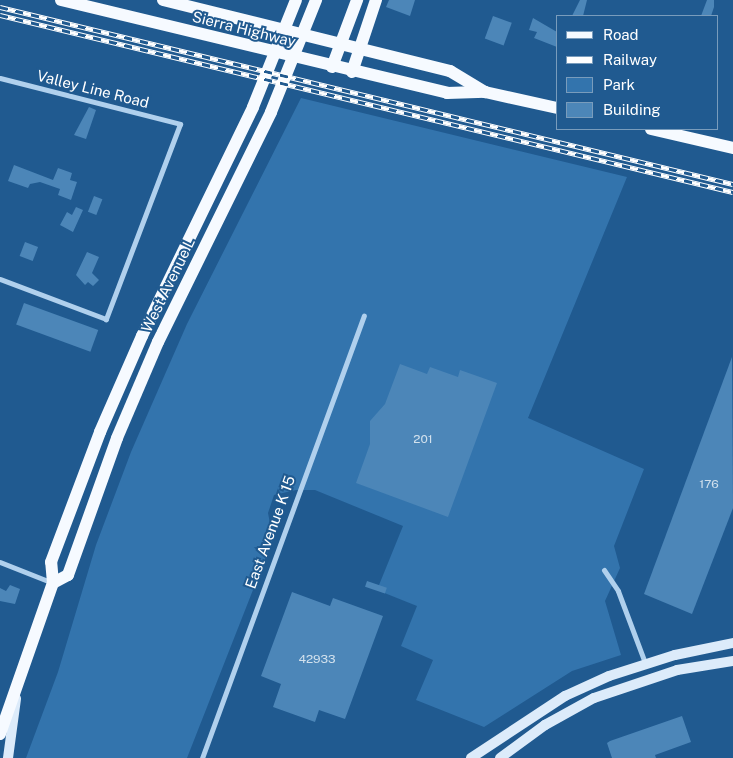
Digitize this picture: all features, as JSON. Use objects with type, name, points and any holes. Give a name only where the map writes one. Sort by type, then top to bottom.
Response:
[{"type":"main road","name":"Sierra Highway","points":[[61,0],[352,72]]},
{"type":"main road","name":"Sierra Highway","points":[[163,0],[358,49]]},
{"type":"main road","name":"West Avenue L","points":[[0,734],[53,583],[51,562],[100,432],[142,336],[253,107],[296,0]]},
{"type":"main road","points":[[332,68],[357,0]]},
{"type":"main road","points":[[376,0],[358,49],[352,72],[447,93],[485,92],[556,108]]},
{"type":"main road","name":"West Avenue L","points":[[53,583],[68,575],[117,438],[158,342],[270,112],[316,1]]},
{"type":"main road","points":[[358,49],[450,71],[485,92]]},
{"type":"main road","points":[[655,130],[733,148]]},
{"type":"main road","points":[[471,758],[565,696],[645,664],[733,643]]},
{"type":"main road","points":[[500,758],[544,725],[594,698],[678,670],[733,661]]},
{"type":"main road","points":[[8,758],[18,683]]},
{"type":"street","name":"Valley Line Road","points":[[0,78],[180,124],[106,319],[0,279]]},
{"type":"street","name":"East Avenue K 15","points":[[202,758],[364,316]]},
{"type":"street","points":[[0,562],[53,583]]},
{"type":"street","points":[[604,570],[618,591],[645,664]]},
{"type":"green space","points":[[301,98],[627,177],[528,418],[644,469],[614,546],[620,568],[605,601],[621,655],[572,671],[484,727],[416,700],[433,660],[401,646],[417,606],[377,590],[403,526],[315,490],[296,490],[274,495],[268,513],[273,539],[187,758],[26,758],[58,672],[96,545],[131,452],[187,324]]},
{"type":"building","points":[[389,0],[415,0],[410,16],[386,7]]},
{"type":"building","points":[[580,0],[587,0],[583,15],[572,15]]},
{"type":"building","points":[[707,0],[714,0],[711,15],[701,15]]},
{"type":"building","points":[[493,16],[512,23],[504,45],[485,39]]},
{"type":"building","points":[[533,18],[556,31],[556,47],[534,38],[537,32],[529,30]]},
{"type":"building","points":[[89,107],[96,110],[86,139],[74,135]]},
{"type":"building","points":[[14,165],[53,180],[58,168],[72,173],[70,180],[77,182],[71,200],[58,195],[60,189],[40,182],[30,184],[28,188],[8,181]]},
{"type":"building","points":[[94,196],[102,199],[96,215],[88,212]]},
{"type":"building","points":[[76,207],[83,210],[73,232],[60,225],[67,212],[72,215]]},
{"type":"building","points":[[25,242],[38,247],[33,261],[20,256]]},
{"type":"building","points":[[87,252],[99,257],[92,273],[99,280],[93,286],[88,282],[85,285],[76,275]]},
{"type":"building","points":[[24,303],[98,330],[90,352],[16,325]]},
{"type":"building","points":[[732,357],[733,508],[692,614],[644,594]]},
{"type":"building","points":[[400,364],[427,374],[430,367],[458,377],[460,370],[497,383],[448,517],[356,483],[370,444],[370,421],[385,404]]},
{"type":"building","points":[[367,581],[387,588],[385,594],[365,587]]},
{"type":"building","points":[[10,585],[20,589],[15,604],[0,601],[0,588],[6,591]]},
{"type":"building","points":[[292,592],[330,606],[333,598],[383,616],[345,719],[319,710],[315,722],[273,707],[281,684],[261,676]]},
{"type":"building","points":[[682,716],[691,742],[655,755],[656,758],[612,758],[607,743],[610,741]]},
{"type":"railway","points":[[0,7],[733,184]]},
{"type":"railway","points":[[0,15],[733,192]]}]
